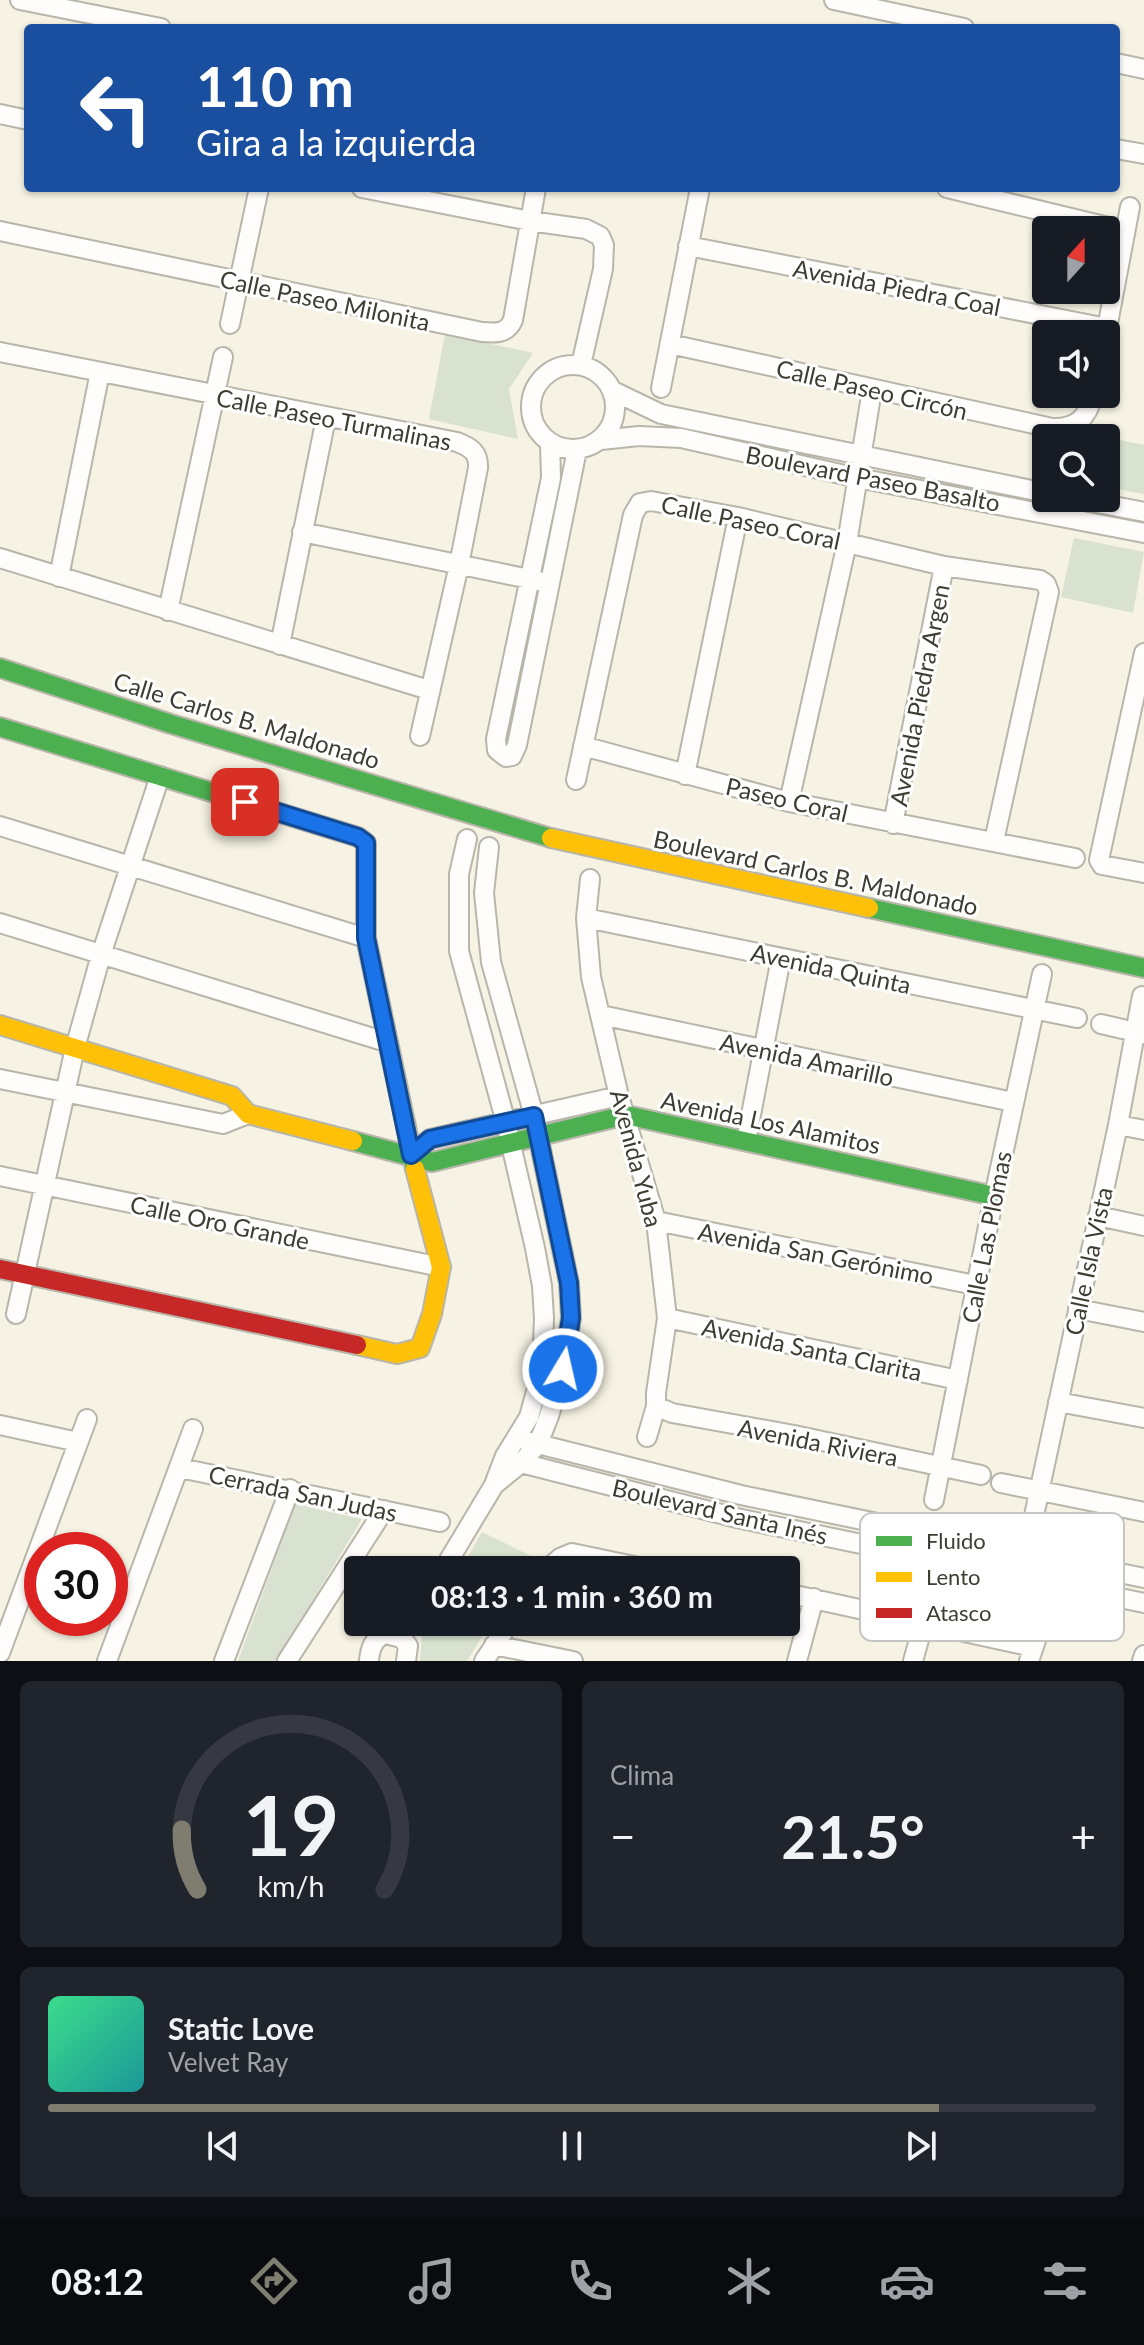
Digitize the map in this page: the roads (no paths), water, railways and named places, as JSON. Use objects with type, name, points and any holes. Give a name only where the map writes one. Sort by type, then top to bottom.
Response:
[{"type":"street","points":[[20,0],[141,24]]},
{"type":"street","points":[[834,0],[945,24]]},
{"type":"street","points":[[1120,64],[1144,69]]},
{"type":"street","points":[[0,114],[24,119]]},
{"type":"street","points":[[1120,150],[1144,154]]},
{"type":"street","points":[[230,324],[258,192]]},
{"type":"street","points":[[382,192],[586,229],[600,236],[604,245],[603,269],[581,365]]},
{"type":"street","name":"Calle Paseo Milonita","points":[[0,231],[239,283],[499,333],[507,329],[513,320],[535,192]]},
{"type":"street","points":[[661,388],[699,192]]},
{"type":"street","points":[[964,192],[1125,231]]},
{"type":"street","points":[[1108,320],[1130,207]]},
{"type":"street","name":"Avenida Piedra Coal","points":[[688,246],[1052,320]]},
{"type":"street","name":"Calle Paseo Circón","points":[[670,344],[1038,427],[1075,426],[1088,408]]},
{"type":"street","name":"Calle Paseo Turmalinas","points":[[0,352],[457,442],[473,450],[478,468],[420,736]]},
{"type":"street","points":[[168,611],[223,357]]},
{"type":"street","points":[[566,365],[581,365],[594,370],[613,391],[615,417],[601,440],[590,447],[563,449],[550,443],[539,433],[532,420],[533,391],[552,370],[566,365]]},
{"type":"street","points":[[59,577],[100,372]]},
{"type":"street","points":[[789,802],[847,543],[872,390]]},
{"type":"street","name":"Boulevard Paseo Basalto","points":[[613,391],[661,414],[1032,490]]},
{"type":"street","points":[[280,645],[326,418]]},
{"type":"street","name":"Boulevard Paseo Basalto","points":[[601,440],[639,436],[681,438],[858,478],[1144,533]]},
{"type":"street","points":[[550,443],[551,478],[496,739],[497,750],[506,757],[512,756],[517,745],[577,450]]},
{"type":"street","name":"Calle Paseo Coral","points":[[576,780],[637,506],[651,501],[738,517],[944,566],[1040,580],[1046,584],[1049,592],[994,841]]},
{"type":"street","points":[[1120,507],[1144,512]]},
{"type":"street","points":[[685,775],[738,517]]},
{"type":"street","points":[[302,532],[550,582]]},
{"type":"street","points":[[0,558],[429,690]]},
{"type":"street","name":"Avenida Piedra Argen","points":[[893,824],[944,566]]},
{"type":"street","points":[[1144,653],[1099,860],[1102,865],[1144,873]]},
{"type":"street","name":"Calle Carlos B. Maldonado","points":[[0,668],[479,818]]},
{"type":"street","points":[[0,727],[358,837],[366,843],[366,938],[411,1155],[441,1267],[432,1314],[420,1348],[397,1354],[0,1269]]},
{"type":"street","name":"Paseo Coral","points":[[583,746],[789,802],[1075,858]]},
{"type":"street","points":[[16,1314],[75,1048],[101,955],[160,776]]},
{"type":"street","name":"Boulevard Carlos B. Maldonado","points":[[479,818],[558,840],[1144,968]]},
{"type":"street","points":[[0,826],[366,938]]},
{"type":"street","points":[[467,839],[459,874],[459,951],[506,1123],[542,1286],[542,1370],[529,1417],[515,1438],[513,1460]]},
{"type":"street","points":[[451,1556],[494,1485],[513,1460],[538,1444],[563,1369],[571,1318],[564,1257],[534,1116],[491,962],[484,893],[489,847]]},
{"type":"street","name":"Avenida Yuba","points":[[590,879],[586,918],[591,977],[619,1096],[656,1221],[667,1318],[656,1406],[647,1437]]},
{"type":"street","name":"Avenida Quinta","points":[[586,918],[1077,1018]]},
{"type":"street","points":[[0,923],[386,1042]]},
{"type":"street","points":[[746,1141],[781,958]]},
{"type":"street","name":"Calle Las Plomas","points":[[934,1500],[975,1285],[1042,974]]},
{"type":"street","name":"Calle Isla Vista","points":[[1034,1513],[1139,1033],[1142,996]]},
{"type":"street","name":"Avenida Amarillo","points":[[601,1015],[1013,1102]]},
{"type":"street","points":[[1101,1024],[1139,1033]]},
{"type":"street","points":[[0,1025],[232,1096],[248,1114],[223,1124],[0,1079]]},
{"type":"street","points":[[411,1155],[430,1139],[619,1096]]},
{"type":"street","name":"Avenida Los Alamitos","points":[[248,1114],[432,1162],[626,1115],[994,1196]]},
{"type":"street","points":[[1118,1125],[1144,1130]]},
{"type":"street","name":"Calle Oro Grande","points":[[0,1176],[441,1267]]},
{"type":"street","points":[[1098,1216],[1144,1226]]},
{"type":"street","name":"Avenida San Gerónimo","points":[[656,1221],[975,1285]]},
{"type":"street","points":[[1078,1309],[1144,1322]]},
{"type":"street","name":"Avenida Santa Clarita","points":[[667,1318],[958,1380]]},
{"type":"street","points":[[1058,1402],[1144,1418]]},
{"type":"street","name":"Avenida Riviera","points":[[656,1406],[672,1413],[981,1475]]},
{"type":"street","points":[[0,1653],[87,1419]]},
{"type":"street","points":[[0,1425],[78,1442]]},
{"type":"street","points":[[180,1468],[193,1429]]},
{"type":"street","name":"Boulevard Santa Inés","points":[[515,1438],[741,1495],[860,1520]]},
{"type":"street","name":"Boulevard Santa Inés","points":[[513,1460],[737,1518],[860,1544]]},
{"type":"street","name":"Cerrada San Judas","points":[[107,1661],[180,1468],[440,1522]]},
{"type":"street","points":[[1001,1483],[1144,1512]]},
{"type":"street","points":[[224,1661],[290,1489]]},
{"type":"street","points":[[297,1658],[384,1510]]},
{"type":"street","points":[[563,1556],[572,1553],[586,1556]]},
{"type":"street","name":"Boulevard Santa Inés","points":[[1124,1574],[1144,1578]]},
{"type":"street","points":[[800,1596],[860,1608]]},
{"type":"street","points":[[797,1661],[814,1598]]},
{"type":"street","name":"Boulevard Santa Inés","points":[[1124,1599],[1144,1603]]},
{"type":"street","points":[[369,1661],[372,1646],[381,1636]]},
{"type":"street","points":[[406,1661],[407,1636]]},
{"type":"street","points":[[484,1661],[500,1636]]},
{"type":"street","points":[[913,1661],[919,1641]]},
{"type":"street","points":[[988,1641],[1031,1654]]},
{"type":"street","points":[[494,1645],[573,1661]]}]
